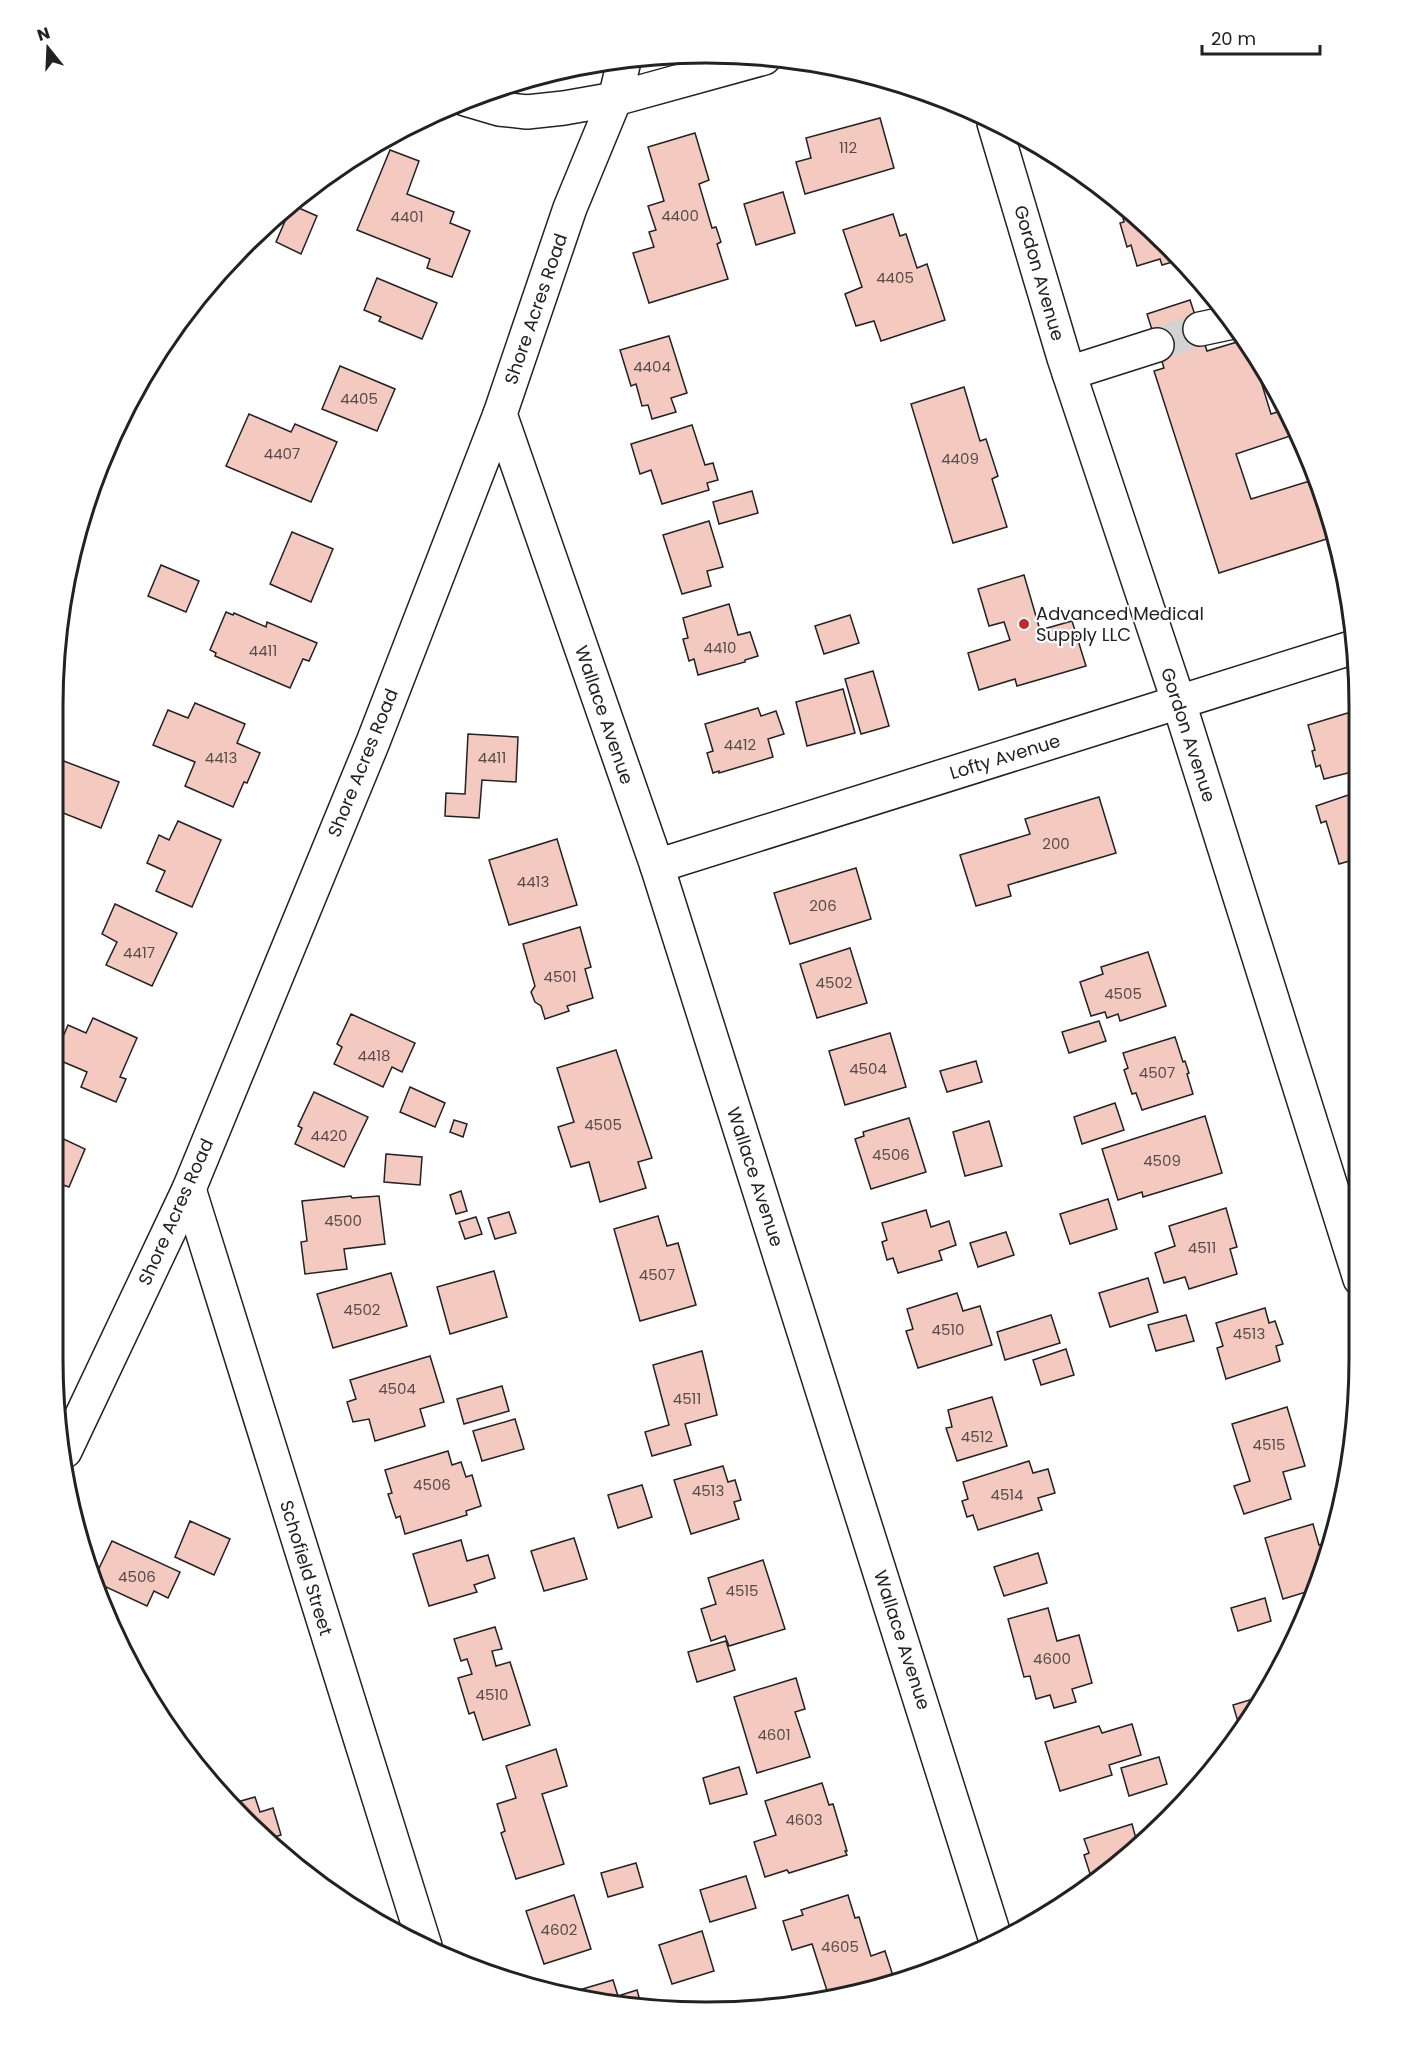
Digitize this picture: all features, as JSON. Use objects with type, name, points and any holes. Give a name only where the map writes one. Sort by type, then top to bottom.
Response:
[{"type":"street","points":[[481,104],[499,109],[527,112],[615,99],[743,64]]},
{"type":"street","name":"Shore Acres Road","points":[[69,1443],[189,1189],[377,731],[500,414],[570,208],[615,99],[622,69]]},
{"type":"street","name":"Gordon Avenue","points":[[997,133],[1069,373],[1179,703],[1349,1247]]},
{"type":"street","points":[[1200,329],[1223,324]]},
{"type":"street","points":[[1069,373],[1157,345]]},
{"type":"street","name":"Wallace Avenue","points":[[500,414],[657,866],[994,1934]]},
{"type":"street","name":"Lofty Avenue","points":[[657,866],[1346,649]]},
{"type":"street","name":"Schofield Street","points":[[189,1189],[422,1936]]},
{"type":"building","points":[[880,118],[894,168],[805,194],[796,162],[811,158],[806,138]]},
{"type":"building","points":[[695,133],[709,180],[699,184],[712,228],[716,227],[721,242],[717,244],[728,279],[649,303],[633,253],[654,247],[649,232],[656,230],[648,206],[664,201],[648,147]]},
{"type":"building","points":[[390,150],[419,161],[407,194],[454,212],[450,223],[470,231],[452,277],[427,268],[430,259],[357,230]]},
{"type":"building","points":[[783,192],[795,233],[756,245],[744,204]]},
{"type":"building","points":[[300,208],[317,216],[301,254],[276,242],[285,220]]},
{"type":"building","points":[[893,214],[900,236],[906,234],[917,268],[927,264],[945,320],[881,341],[874,321],[856,326],[845,294],[862,287],[843,230]]},
{"type":"building","points":[[1123,217],[1171,262],[1162,265],[1160,259],[1137,266],[1131,245],[1127,247],[1120,223],[1124,222]]},
{"type":"building","points":[[377,278],[437,303],[422,339],[379,321],[381,317],[364,310]]},
{"type":"building","points":[[1190,300],[1207,351],[1236,342],[1261,382],[1271,414],[1278,412],[1289,436],[1236,454],[1251,499],[1308,481],[1327,539],[1219,573],[1154,371],[1164,368],[1147,314]]},
{"type":"building","points":[[669,336],[687,393],[671,398],[676,412],[652,419],[648,405],[642,406],[636,384],[631,386],[620,350]]},
{"type":"building","points":[[340,366],[395,389],[377,431],[322,409]]},
{"type":"building","points":[[964,387],[980,441],[986,439],[998,476],[992,479],[1007,527],[953,543],[911,404]]},
{"type":"building","points":[[249,414],[291,432],[295,424],[337,442],[311,502],[226,466]]},
{"type":"building","points":[[692,425],[705,465],[713,463],[718,480],[707,483],[709,490],[662,504],[651,470],[640,474],[631,444]]},
{"type":"building","points":[[752,491],[758,513],[719,524],[713,502]]},
{"type":"building","points":[[709,521],[723,567],[707,571],[711,586],[682,594],[663,535]]},
{"type":"building","points":[[292,532],[333,549],[311,602],[270,584]]},
{"type":"building","points":[[161,565],[199,581],[186,612],[148,596]]},
{"type":"building","points":[[1024,575],[1040,630],[1072,621],[1086,666],[1017,686],[1015,679],[979,690],[968,653],[1010,640],[1004,622],[989,626],[978,589]]},
{"type":"building","points":[[729,604],[738,635],[750,632],[758,656],[698,675],[694,659],[689,661],[683,639],[688,638],[683,618]]},
{"type":"building","points":[[226,612],[233,615],[234,613],[266,627],[267,622],[317,643],[309,661],[303,659],[290,688],[215,656],[216,653],[210,650]]},
{"type":"building","points":[[850,615],[859,643],[824,654],[815,626]]},
{"type":"building","points":[[873,671],[889,726],[861,734],[845,679]]},
{"type":"building","points":[[843,689],[855,733],[807,746],[796,702]]},
{"type":"building","points":[[195,703],[245,724],[237,743],[260,753],[233,807],[185,786],[195,762],[153,745],[168,710],[188,718]]},
{"type":"building","points":[[758,708],[761,716],[776,711],[784,734],[768,739],[773,757],[713,773],[707,753],[713,751],[705,724]]},
{"type":"building","points":[[1349,713],[1349,773],[1324,779],[1320,765],[1316,767],[1312,751],[1315,750],[1308,725]]},
{"type":"building","points":[[468,734],[518,737],[516,782],[482,780],[479,818],[445,816],[446,793],[465,794]]},
{"type":"building","points":[[63,761],[119,782],[101,828],[63,813]]},
{"type":"building","points":[[1349,795],[1349,861],[1339,864],[1326,821],[1321,823],[1316,806]]},
{"type":"building","points":[[1099,797],[1116,853],[1008,885],[1011,896],[976,906],[960,855],[1030,834],[1025,819]]},
{"type":"building","points":[[178,821],[221,840],[192,907],[156,891],[165,871],[147,863],[159,835],[169,840]]},
{"type":"building","points":[[557,839],[577,905],[509,925],[489,860]]},
{"type":"building","points":[[856,868],[871,919],[790,944],[774,893]]},
{"type":"building","points":[[115,904],[177,933],[152,986],[106,965],[117,942],[102,934]]},
{"type":"building","points":[[580,927],[591,967],[585,969],[593,998],[567,1006],[569,1011],[545,1019],[541,1006],[535,1002],[531,992],[535,986],[523,944]]},
{"type":"building","points":[[850,948],[867,1003],[817,1018],[800,964]]},
{"type":"building","points":[[1148,952],[1166,1006],[1120,1021],[1118,1014],[1107,1018],[1105,1012],[1091,1016],[1080,982],[1103,974],[1101,967]]},
{"type":"building","points":[[351,1014],[415,1043],[402,1072],[392,1067],[383,1087],[334,1064],[342,1047],[337,1044]]},
{"type":"building","points":[[93,1018],[137,1038],[120,1077],[126,1079],[116,1102],[81,1087],[87,1072],[63,1062],[63,1037],[68,1025],[86,1033]]},
{"type":"building","points":[[1099,1021],[1106,1041],[1069,1053],[1062,1032]]},
{"type":"building","points":[[890,1033],[906,1087],[845,1105],[829,1051]]},
{"type":"building","points":[[1175,1037],[1189,1073],[1187,1074],[1193,1094],[1142,1110],[1136,1093],[1132,1094],[1124,1070],[1128,1068],[1123,1053]]},
{"type":"building","points":[[616,1050],[652,1158],[638,1162],[646,1188],[600,1202],[589,1162],[571,1167],[558,1127],[574,1122],[557,1068]]},
{"type":"building","points":[[976,1061],[982,1082],[947,1092],[940,1071]]},
{"type":"building","points":[[410,1087],[445,1103],[435,1127],[400,1112]]},
{"type":"building","points":[[314,1092],[368,1117],[344,1167],[295,1144],[302,1128],[298,1126]]},
{"type":"building","points":[[1115,1103],[1124,1130],[1082,1144],[1074,1117]]},
{"type":"building","points":[[1205,1116],[1222,1173],[1143,1197],[1142,1192],[1118,1200],[1102,1149]]},
{"type":"building","points":[[909,1118],[926,1172],[871,1189],[855,1139],[864,1136],[863,1132]]},
{"type":"building","points":[[454,1120],[467,1124],[463,1137],[450,1132]]},
{"type":"building","points":[[989,1121],[1002,1166],[965,1176],[953,1132]]},
{"type":"building","points":[[63,1139],[85,1149],[69,1187],[63,1185]]},
{"type":"building","points":[[386,1154],[422,1157],[420,1185],[384,1182]]},
{"type":"building","points":[[461,1191],[467,1211],[456,1214],[450,1195]]},
{"type":"building","points":[[351,1196],[352,1198],[379,1196],[385,1244],[344,1249],[347,1269],[305,1274],[301,1242],[307,1241],[302,1201]]},
{"type":"building","points":[[1108,1199],[1117,1229],[1070,1244],[1060,1214]]},
{"type":"building","points":[[1226,1208],[1237,1247],[1230,1249],[1237,1274],[1189,1289],[1185,1277],[1164,1283],[1155,1253],[1175,1246],[1169,1226]]},
{"type":"building","points":[[926,1210],[931,1227],[949,1221],[956,1245],[939,1251],[942,1260],[898,1273],[893,1258],[887,1260],[882,1242],[887,1240],[882,1223]]},
{"type":"building","points":[[509,1212],[516,1233],[495,1239],[488,1218]]},
{"type":"building","points":[[658,1216],[667,1246],[678,1243],[696,1305],[640,1321],[614,1229]]},
{"type":"building","points":[[476,1217],[482,1234],[465,1239],[459,1222]]},
{"type":"building","points":[[1006,1232],[1014,1255],[978,1267],[970,1243]]},
{"type":"building","points":[[494,1271],[507,1317],[450,1334],[437,1287]]},
{"type":"building","points":[[391,1273],[407,1326],[333,1348],[317,1294]]},
{"type":"building","points":[[1148,1278],[1158,1312],[1110,1327],[1099,1293]]},
{"type":"building","points":[[957,1293],[963,1311],[980,1306],[992,1345],[918,1368],[906,1331],[913,1329],[907,1309]]},
{"type":"building","points":[[1265,1308],[1269,1323],[1275,1321],[1283,1344],[1276,1346],[1280,1361],[1226,1379],[1217,1348],[1223,1346],[1216,1323]]},
{"type":"building","points":[[1051,1315],[1060,1343],[1005,1360],[997,1332]]},
{"type":"building","points":[[1186,1315],[1194,1341],[1156,1351],[1148,1325]]},
{"type":"building","points":[[1066,1349],[1074,1375],[1041,1385],[1033,1360]]},
{"type":"building","points":[[702,1351],[717,1415],[685,1424],[691,1445],[652,1456],[645,1432],[669,1425],[653,1365]]},
{"type":"building","points":[[430,1356],[444,1402],[420,1409],[425,1426],[375,1441],[369,1419],[353,1422],[347,1402],[356,1399],[350,1380]]},
{"type":"building","points":[[502,1386],[509,1411],[464,1424],[457,1399]]},
{"type":"building","points":[[992,1397],[1007,1446],[957,1461],[946,1428],[952,1427],[948,1410]]},
{"type":"building","points":[[1287,1407],[1305,1466],[1283,1472],[1291,1499],[1244,1514],[1234,1486],[1250,1481],[1232,1424]]},
{"type":"building","points":[[515,1419],[524,1449],[482,1461],[473,1431]]},
{"type":"building","points":[[448,1451],[452,1465],[461,1462],[466,1477],[472,1475],[481,1506],[466,1511],[467,1515],[405,1534],[400,1516],[396,1518],[388,1494],[392,1493],[385,1470]]},
{"type":"building","points":[[1029,1461],[1033,1473],[1048,1469],[1055,1493],[1038,1498],[1042,1510],[978,1530],[973,1515],[967,1517],[962,1501],[968,1499],[963,1482]]},
{"type":"building","points":[[723,1466],[728,1482],[735,1480],[741,1500],[734,1502],[739,1519],[691,1534],[674,1480]]},
{"type":"building","points":[[642,1485],[652,1517],[618,1528],[608,1495]]},
{"type":"building","points":[[190,1521],[230,1539],[214,1575],[175,1557]]},
{"type":"building","points":[[1313,1524],[1319,1545],[1321,1544],[1305,1592],[1283,1599],[1265,1538]]},
{"type":"building","points":[[574,1538],[587,1579],[544,1591],[531,1551]]},
{"type":"building","points":[[461,1540],[467,1561],[488,1555],[495,1578],[474,1585],[477,1592],[429,1606],[413,1554]]},
{"type":"building","points":[[112,1541],[180,1572],[168,1598],[154,1591],[147,1606],[105,1587],[98,1570]]},
{"type":"building","points":[[1038,1553],[1047,1583],[1004,1596],[994,1567]]},
{"type":"building","points":[[763,1560],[785,1629],[729,1646],[725,1636],[711,1641],[701,1609],[716,1604],[708,1578]]},
{"type":"building","points":[[1265,1598],[1271,1621],[1238,1631],[1231,1608]]},
{"type":"building","points":[[1048,1608],[1057,1641],[1079,1635],[1092,1683],[1072,1689],[1076,1702],[1054,1708],[1050,1695],[1036,1699],[1030,1676],[1024,1677],[1008,1619]]},
{"type":"building","points":[[495,1627],[502,1649],[492,1651],[496,1666],[510,1662],[530,1725],[483,1740],[474,1712],[469,1714],[458,1678],[472,1674],[467,1659],[461,1661],[454,1639]]},
{"type":"building","points":[[726,1641],[735,1670],[697,1682],[688,1652]]},
{"type":"building","points":[[796,1678],[805,1709],[795,1712],[810,1757],[757,1773],[734,1697]]},
{"type":"building","points":[[1251,1699],[1238,1721],[1233,1705]]},
{"type":"building","points":[[1132,1724],[1141,1755],[1109,1765],[1112,1775],[1060,1791],[1045,1742],[1099,1726],[1102,1733]]},
{"type":"building","points":[[556,1749],[567,1786],[542,1794],[564,1864],[516,1879],[501,1833],[505,1831],[497,1804],[516,1798],[506,1766]]},
{"type":"building","points":[[1159,1757],[1167,1784],[1129,1796],[1121,1768]]},
{"type":"building","points":[[739,1767],[747,1794],[710,1804],[703,1778]]},
{"type":"building","points":[[822,1783],[829,1805],[833,1804],[847,1855],[789,1873],[787,1870],[765,1877],[754,1842],[776,1835],[765,1801]]},
{"type":"building","points":[[255,1797],[260,1812],[273,1808],[281,1835],[276,1837],[240,1801]]},
{"type":"building","points":[[1132,1824],[1136,1837],[1090,1874],[1084,1855],[1089,1853],[1084,1839]]},
{"type":"building","points":[[636,1863],[643,1887],[608,1897],[601,1873]]},
{"type":"building","points":[[746,1876],[756,1908],[710,1922],[700,1890]]},
{"type":"building","points":[[574,1895],[591,1949],[544,1964],[526,1911]]},
{"type":"building","points":[[848,1895],[855,1918],[859,1917],[871,1956],[885,1951],[892,1974],[827,1991],[812,1944],[792,1950],[783,1921],[803,1915],[801,1910]]},
{"type":"building","points":[[702,1931],[714,1971],[672,1984],[659,1945]]},
{"type":"building","points":[[613,1980],[618,1995],[581,1990]]},
{"type":"building","points":[[637,1990],[639,1998],[619,1996]]},
{"type":"tunnel","points":[[1157,345],[1200,329]]},
{"type":"place","name":"Advanced Medical Supply LLC","points":[[1024,624]]}]
